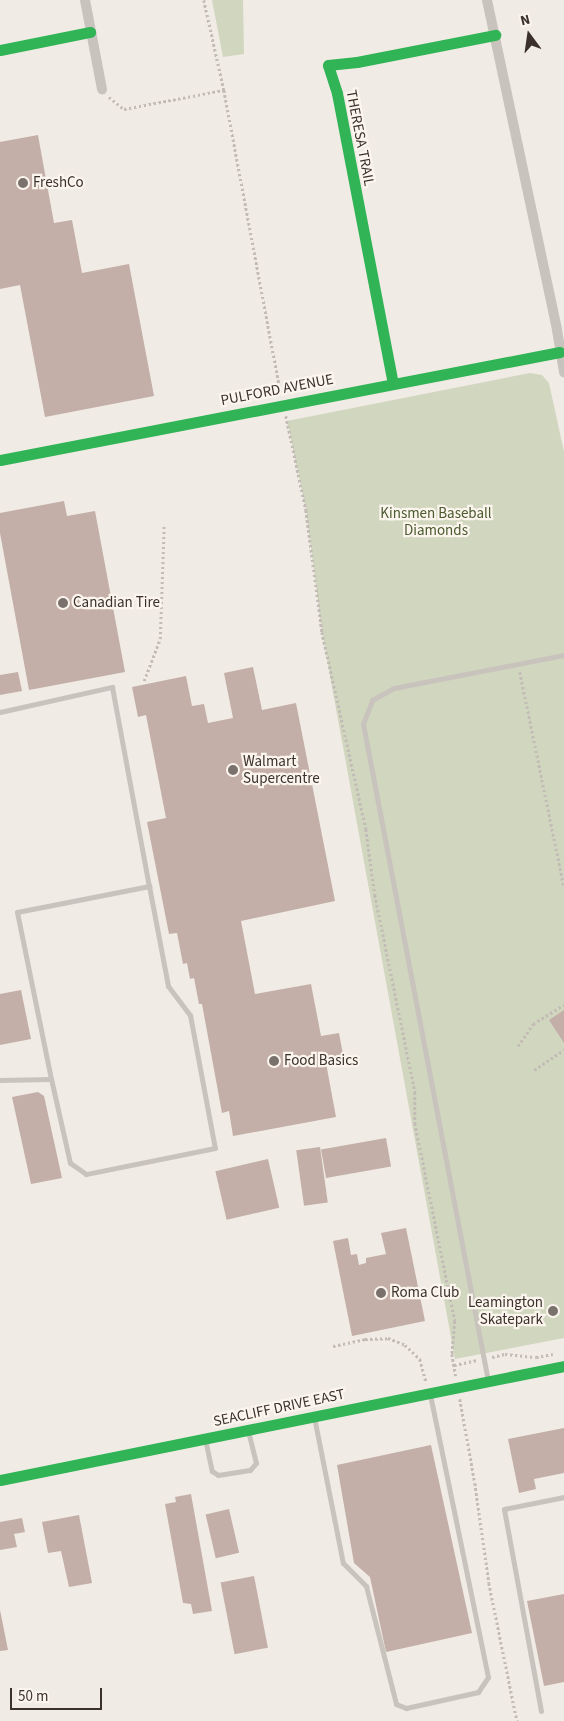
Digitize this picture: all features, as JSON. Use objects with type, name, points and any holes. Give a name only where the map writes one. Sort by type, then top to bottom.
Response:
[{"type":"street","points":[[84,0],[102,89]]},
{"type":"street","points":[[487,0],[558,330],[564,372]]},
{"type":"street","points":[[0,50],[90,32]]},
{"type":"street","name":"THERESA TRAIL","points":[[393,384],[336,93],[328,65],[357,62],[495,35]]},
{"type":"street","name":"PULFORD AVENUE","points":[[0,460],[560,352]]},
{"type":"street","name":"SEACLIFF DRIVE EAST","points":[[0,1480],[564,1366]]},
{"type":"lane","points":[[488,1381],[363,724],[372,700],[394,688],[564,654]]},
{"type":"lane","points":[[0,712],[112,687],[168,986],[190,1015],[216,1148],[86,1174],[70,1163],[50,1079],[18,912],[149,886]]},
{"type":"lane","points":[[0,1080],[50,1079]]},
{"type":"lane","points":[[314,1416],[343,1563],[366,1586],[396,1704],[406,1708],[478,1692],[488,1677],[429,1392]]},
{"type":"lane","points":[[205,1438],[212,1471],[218,1475],[250,1470],[256,1463],[248,1430]]},
{"type":"lane","points":[[541,1711],[504,1509],[564,1497]]},
{"type":"path","points":[[204,0],[224,90],[283,404],[306,510],[322,632],[366,828],[375,895],[415,1092],[415,1123],[455,1321],[452,1354],[455,1373]]},
{"type":"path","points":[[102,89],[115,103],[124,109],[224,90]]},
{"type":"path","points":[[144,681],[160,639],[164,524]]},
{"type":"path","points":[[518,664],[564,886]]},
{"type":"path","points":[[518,1046],[533,1024],[564,1005]]},
{"type":"path","points":[[534,1070],[564,1050]]},
{"type":"path","points":[[334,1346],[372,1338],[388,1338],[405,1345],[420,1358],[429,1392]]},
{"type":"path","points":[[454,1366],[505,1354],[536,1357],[560,1352]]},
{"type":"path","points":[[458,1386],[476,1482],[489,1583],[517,1721]]},
{"type":"green space","points":[[212,0],[243,0],[244,54],[223,57]]},
{"type":"green space","name":"Kinsmen Baseball Diamonds","points":[[530,373],[542,375],[549,383],[564,452],[564,1338],[455,1359],[322,632],[306,510],[287,421]]},
{"type":"building","points":[[38,135],[54,223],[72,220],[82,273],[129,264],[154,396],[45,417],[20,285],[0,289],[0,142]]},
{"type":"building","name":"Canadian Tire","points":[[64,501],[67,516],[95,511],[125,672],[29,690],[0,533],[0,513]]},
{"type":"building","name":"Walmart Supercentre","points":[[253,667],[262,710],[296,703],[335,901],[241,921],[255,994],[311,984],[321,1036],[339,1033],[344,1060],[326,1063],[336,1117],[233,1136],[229,1111],[222,1113],[202,1004],[199,1004],[194,978],[190,979],[187,963],[183,964],[177,933],[169,934],[147,822],[166,818],[146,715],[138,717],[132,687],[186,676],[192,706],[204,704],[208,723],[233,718],[224,673]]},
{"type":"building","points":[[18,672],[22,691],[0,695],[0,675]]},
{"type":"building","points":[[21,990],[31,1039],[0,1045],[0,994]]},
{"type":"building","points":[[564,1010],[564,1043],[549,1020]]},
{"type":"building","points":[[38,1092],[44,1096],[62,1178],[31,1184],[12,1097]]},
{"type":"building","points":[[386,1138],[391,1167],[326,1178],[321,1149]]},
{"type":"building","points":[[320,1147],[328,1202],[304,1206],[296,1150]]},
{"type":"building","points":[[268,1159],[279,1208],[227,1220],[215,1171]]},
{"type":"building","name":"Roma Club","points":[[406,1228],[425,1321],[352,1336],[333,1241],[348,1238],[351,1255],[357,1254],[359,1265],[366,1263],[366,1258],[386,1254],[381,1233]]},
{"type":"building","points":[[564,1428],[564,1473],[534,1479],[536,1489],[519,1493],[508,1439]]},
{"type":"building","points":[[431,1445],[472,1633],[386,1652],[370,1577],[354,1563],[337,1465]]},
{"type":"building","points":[[191,1494],[212,1611],[193,1614],[191,1604],[183,1603],[165,1504],[176,1502],[175,1497]]},
{"type":"building","points":[[229,1509],[239,1553],[216,1558],[206,1514]]},
{"type":"building","points":[[79,1515],[92,1583],[69,1587],[61,1551],[48,1553],[42,1522]]},
{"type":"building","points":[[22,1518],[25,1532],[14,1534],[17,1547],[0,1550],[0,1522]]},
{"type":"building","points":[[254,1576],[268,1648],[235,1654],[221,1582]]},
{"type":"building","points":[[564,1594],[564,1682],[544,1686],[527,1601]]},
{"type":"building","points":[[0,1610],[8,1650],[0,1651]]},
{"type":"traffic: fast","points":[[0,50],[90,32]]},
{"type":"traffic: fast","points":[[393,384],[337,93],[328,65],[357,62],[495,35]]},
{"type":"traffic: fast","points":[[0,460],[560,352]]},
{"type":"traffic: fast","points":[[0,1480],[564,1366]]},
{"type":"place","name":"FreshCo","points":[[23,183]]},
{"type":"place","name":"Canadian Tire","points":[[63,603]]},
{"type":"place","name":"Walmart Supercentre","points":[[233,770]]},
{"type":"place","name":"Food Basics","points":[[274,1061]]},
{"type":"place","name":"Roma Club","points":[[381,1293]]},
{"type":"place","name":"Leamington Skatepark","points":[[553,1311]]}]
